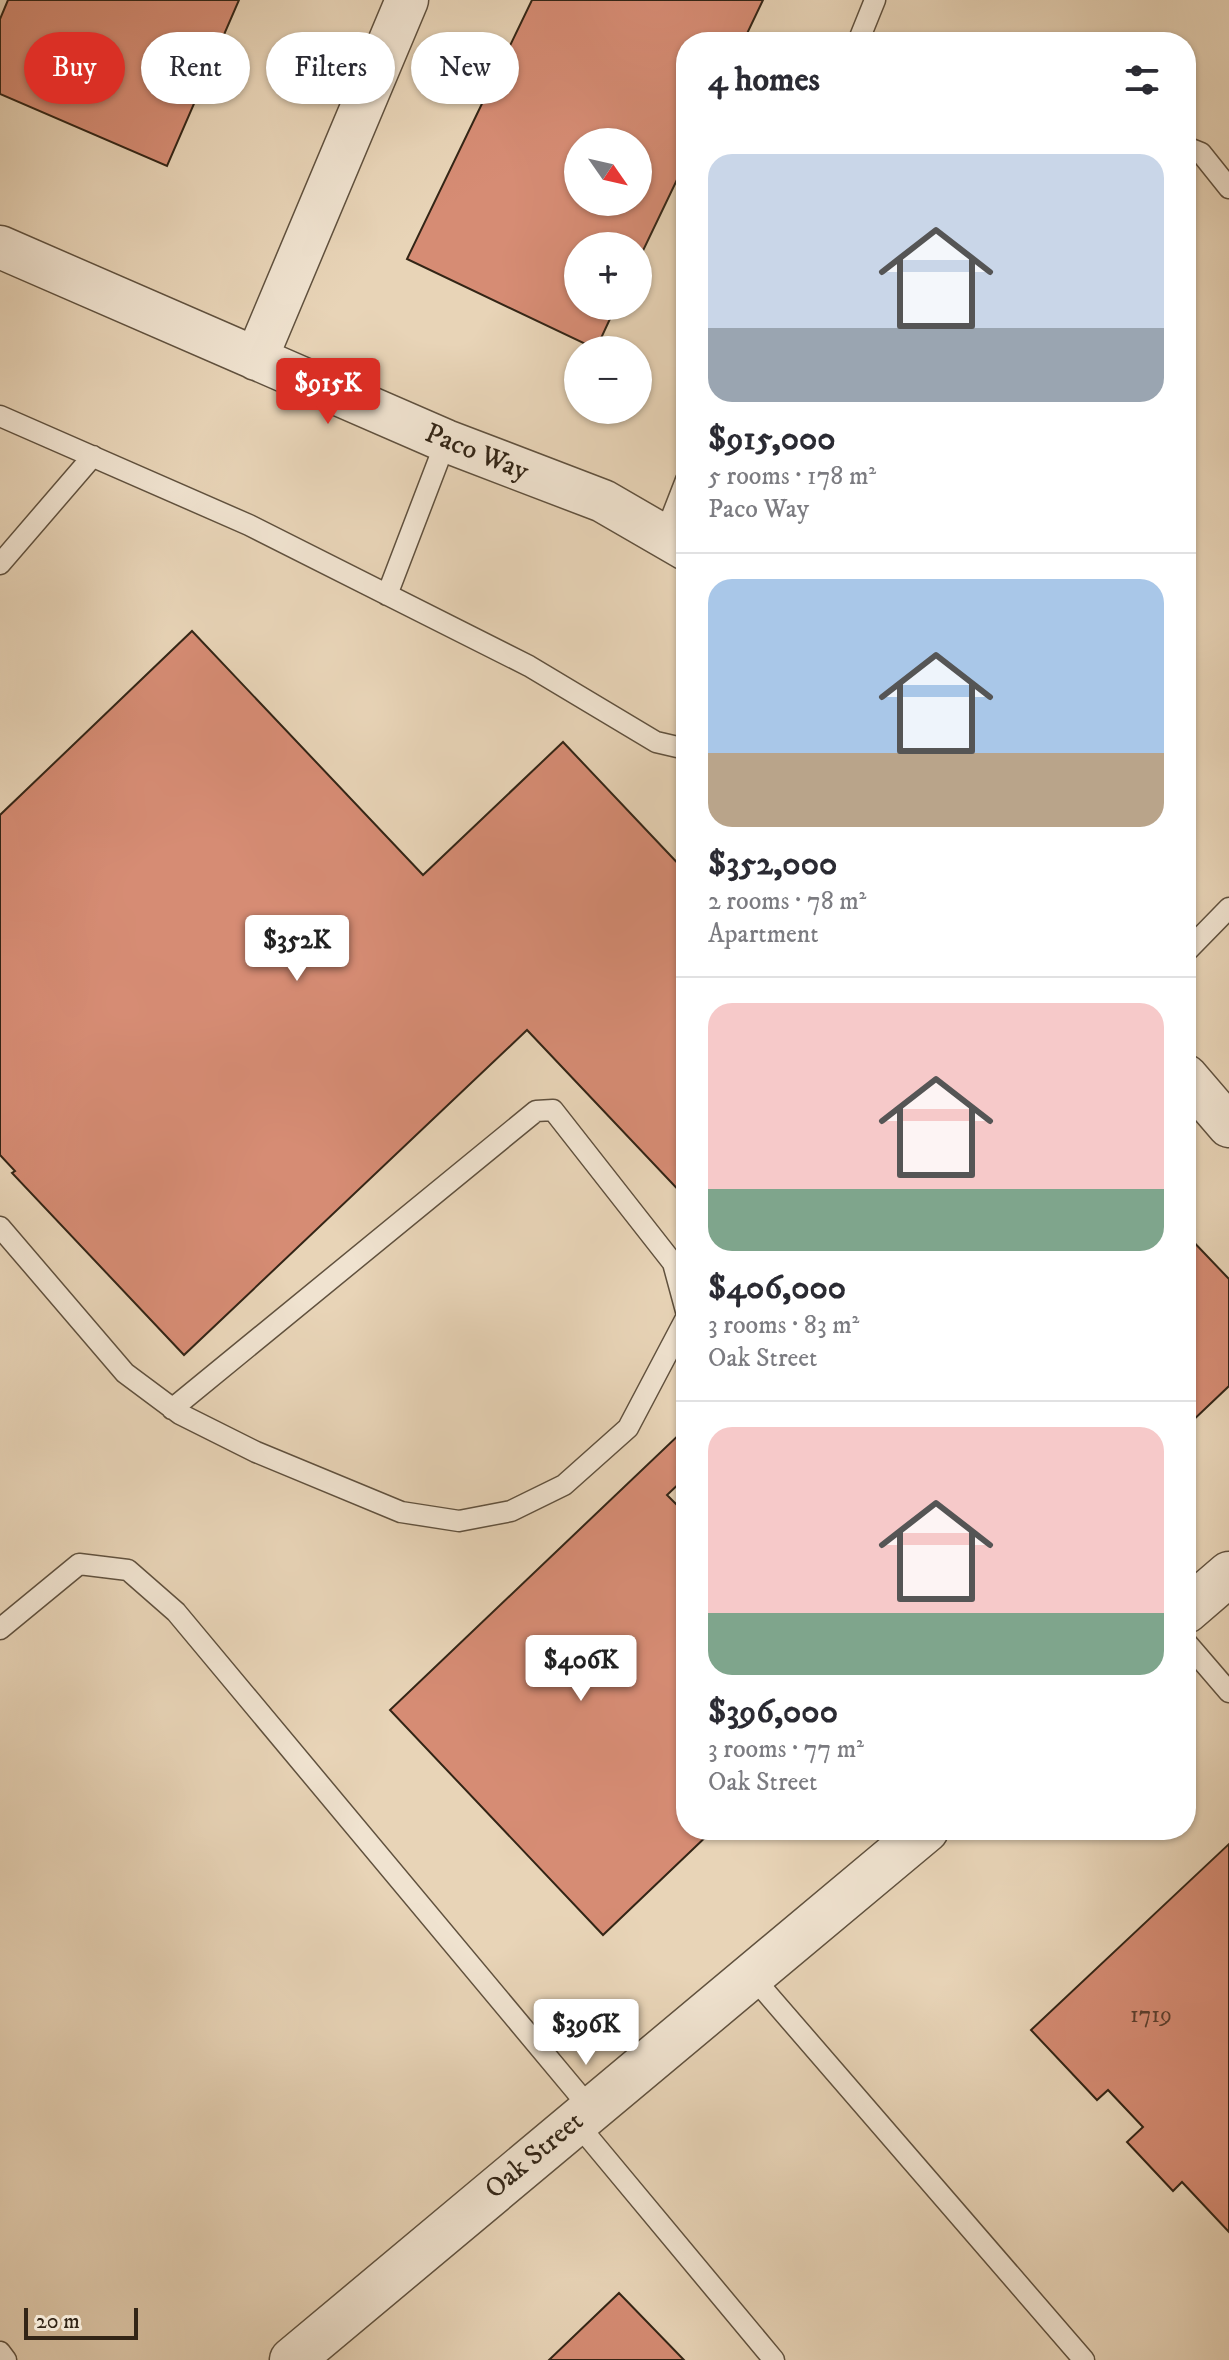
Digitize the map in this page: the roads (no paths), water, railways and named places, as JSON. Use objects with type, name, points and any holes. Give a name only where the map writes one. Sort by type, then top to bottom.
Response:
[{"type":"street","points":[[256,359],[407,0]]},
{"type":"street","name":"Paco Way","points":[[1,250],[446,441],[603,501],[675,542]]},
{"type":"street","points":[[1196,1088],[1229,1126]]},
{"type":"street","points":[[1196,1602],[1229,1574]]},
{"type":"street","name":"Oak Street","points":[[292,2360],[582,2114],[914,1840]]},
{"type":"lane","points":[[862,32],[875,0]]},
{"type":"lane","points":[[1196,151],[1201,153],[1229,188]]},
{"type":"lane","points":[[0,416],[249,525],[529,666],[656,742],[676,747]]},
{"type":"lane","points":[[387,595],[446,441]]},
{"type":"lane","points":[[0,564],[93,456]]},
{"type":"lane","points":[[1196,942],[1229,908]]},
{"type":"lane","points":[[172,1409],[536,1111],[553,1110],[673,1263],[676,1271]]},
{"type":"lane","points":[[0,1227],[125,1373],[172,1409],[256,1452],[401,1512],[459,1521],[511,1511],[564,1485],[628,1428],[676,1337]]},
{"type":"lane","points":[[0,1629],[79,1564],[128,1570],[176,1612],[582,2114],[774,2360]]},
{"type":"lane","points":[[1196,1654],[1229,1692]]},
{"type":"lane","points":[[751,1975],[1084,2360]]},
{"type":"lane","points":[[0,2352],[6,2360]]}]
